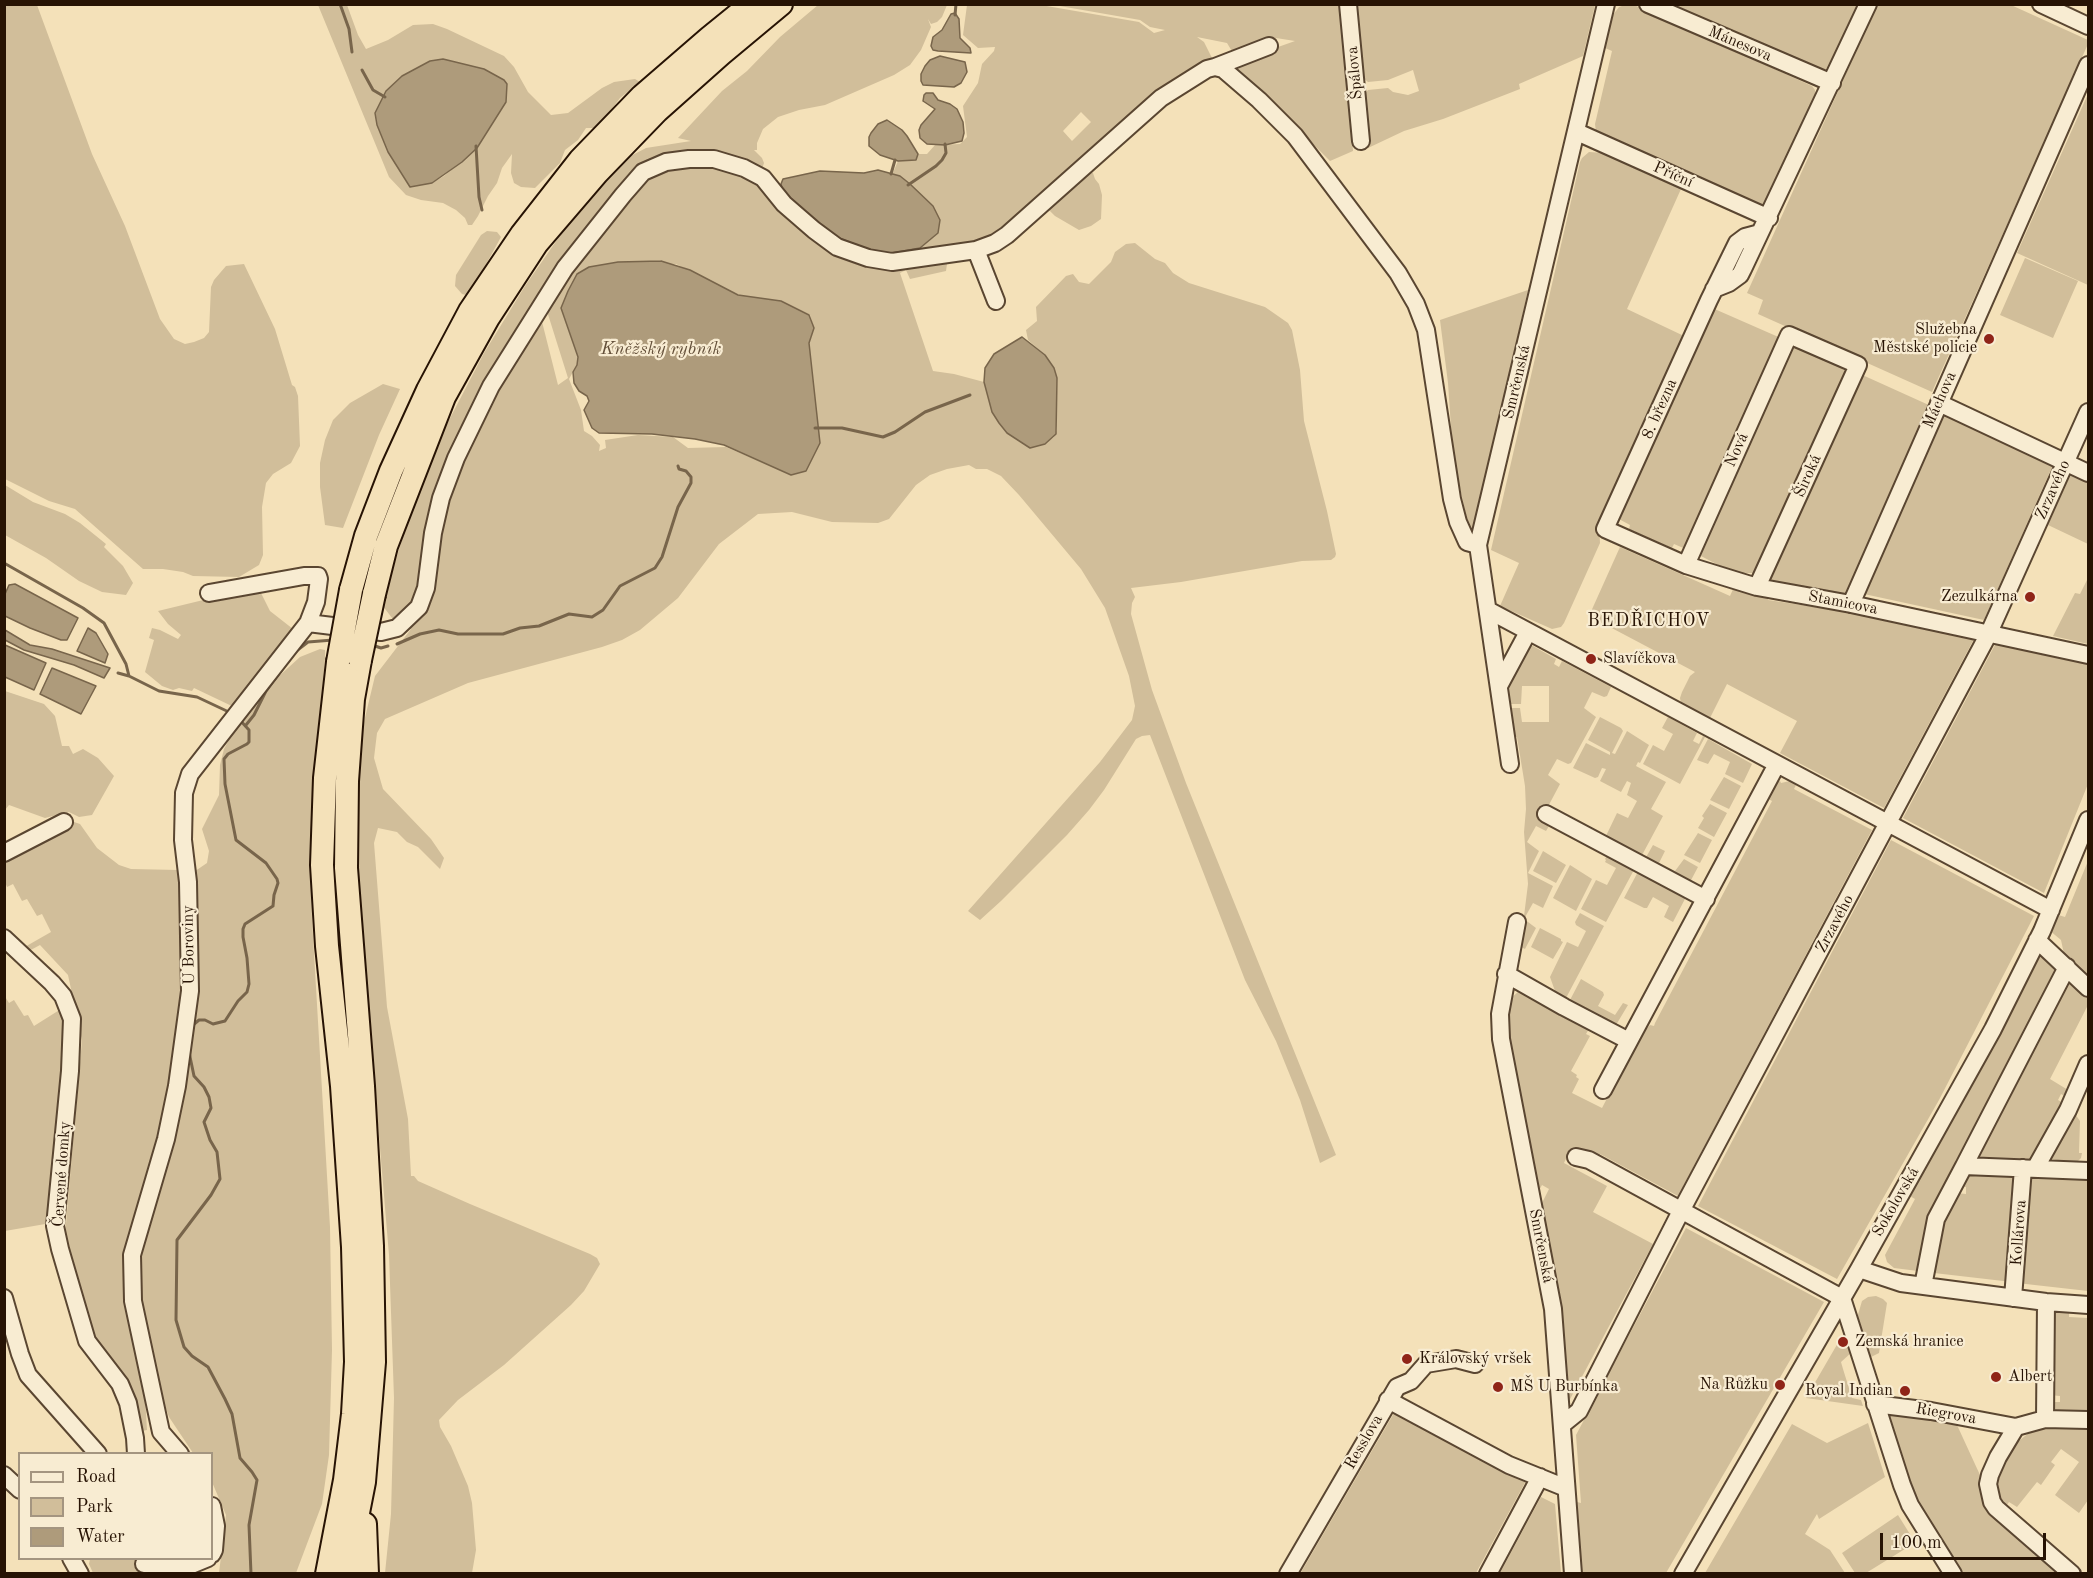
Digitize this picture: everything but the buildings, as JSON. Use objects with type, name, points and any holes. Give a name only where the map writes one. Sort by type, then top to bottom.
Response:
[{"type":"highway","points":[[346,1574],[354,1481],[374,1372],[375,1311],[363,1086],[346,868],[347,781],[353,699],[349,661],[351,590],[366,536],[390,471],[428,390],[470,311],[522,234],[580,160],[642,96],[751,4]]},
{"type":"highway","points":[[349,661],[374,594],[386,546],[444,396],[488,318],[537,243],[597,173],[657,111],[781,4]]},
{"type":"highway","points":[[315,1574],[354,1481]]},
{"type":"highway","points":[[327,1574],[354,1481]]},
{"type":"highway","points":[[354,1481],[367,1574]]},
{"type":"street","name":"Špálova","points":[[1348,4],[1361,141]]},
{"type":"street","name":"Smrčenská","points":[[1510,764],[1478,545],[1606,4]]},
{"type":"street","name":"Mánesova","points":[[1648,4],[1832,83]]},
{"type":"street","name":"8. března","points":[[1605,529],[1737,243],[1745,237],[1760,233],[1769,218],[1868,4]]},
{"type":"street","points":[[2041,4],[2088,26]]},
{"type":"street","points":[[308,623],[381,632],[397,628],[419,607],[426,588],[433,533],[441,498],[456,458],[490,387],[565,268],[643,172],[666,162],[689,159],[714,159],[744,168],[763,178],[784,204],[837,247],[868,258],[892,262],[976,250],[995,243],[1007,235],[1161,98],[1207,69],[1269,46]]},
{"type":"street","name":"Máchova","points":[[1851,604],[2088,65]]},
{"type":"street","points":[[1215,67],[1223,69],[1245,87],[1295,136],[1398,273],[1416,304],[1426,330],[1452,500],[1467,542],[1478,545]]},
{"type":"street","name":"Příční","points":[[1576,132],[1769,218]]},
{"type":"street","points":[[976,250],[996,301]]},
{"type":"street","name":"Nová","points":[[1686,565],[1789,335],[1858,366]]},
{"type":"street","name":"Široká","points":[[1757,587],[1858,366]]},
{"type":"street","points":[[1939,403],[2088,473]]},
{"type":"street","name":"Zrzavého","points":[[1563,1424],[1579,1411],[1681,1211],[1988,635],[2088,412]]},
{"type":"street","name":"Stamicova","points":[[1605,529],[1686,565],[1757,587],[1851,604],[2088,655]]},
{"type":"street","name":"U Boroviny","points":[[178,1452],[161,1432],[133,1301],[132,1255],[166,1138],[177,1086],[190,991],[188,882],[183,840],[184,793],[190,774],[308,623],[316,602],[318,576],[280,579],[209,592]]},
{"type":"street","points":[[1488,610],[2051,910]]},
{"type":"street","points":[[1499,686],[1528,632]]},
{"type":"street","points":[[1603,1090],[1777,764]]},
{"type":"street","points":[[1546,814],[1706,899]]},
{"type":"street","name":"Sokolovská","points":[[1683,1574],[1859,1269],[1988,1038],[2051,910],[2088,820]]},
{"type":"street","points":[[4,854],[63,822]]},
{"type":"street","name":"Smrčenská","points":[[1517,922],[1500,1014],[1501,1039],[1553,1309],[1573,1574]]},
{"type":"street","name":"Červené domky","points":[[4,938],[63,996],[72,1019],[70,1071],[55,1226],[87,1341],[120,1384],[128,1403],[136,1452]]},
{"type":"street","points":[[2037,940],[2088,988]]},
{"type":"street","points":[[1923,1286],[1936,1219],[2067,967]]},
{"type":"street","points":[[1506,974],[1629,1041]]},
{"type":"street","points":[[2029,1169],[2068,1110],[2088,1064]]},
{"type":"street","points":[[1576,1157],[1589,1160],[1842,1298],[1910,1505],[1953,1574]]},
{"type":"street","points":[[1964,1166],[2088,1171]]},
{"type":"street","name":"Kollárova","points":[[2013,1298],[2029,1169]]},
{"type":"street","points":[[1859,1269],[1901,1283],[2046,1302],[2088,1305]]},
{"type":"street","points":[[4,1298],[28,1375],[96,1452]]},
{"type":"street","points":[[2045,1419],[2046,1302]]},
{"type":"street","name":"Resslova","points":[[1288,1574],[1397,1387],[1411,1381],[1426,1364],[1456,1359],[1475,1364]]},
{"type":"street","points":[[1388,1400],[1509,1465],[1566,1488]]},
{"type":"street","name":"Riegrova","points":[[1875,1404],[1931,1411],[2016,1427],[2045,1419],[2088,1420]]},
{"type":"street","points":[[2016,1427],[1990,1475],[1992,1502],[2072,1574]]},
{"type":"street","points":[[4,1475],[18,1488]]},
{"type":"street","points":[[1488,1574],[1540,1477]]},
{"type":"street","points":[[213,1512],[216,1532],[213,1552]]},
{"type":"street","points":[[72,1560],[80,1574]]},
{"type":"street","points":[[144,1565],[191,1565],[203,1560]]},
{"type":"green space","points":[[5,4],[37,5],[92,154],[125,226],[160,319],[174,339],[185,344],[204,338],[209,332],[211,287],[214,280],[226,266],[244,264],[275,329],[292,385],[298,396],[300,446],[291,463],[273,474],[266,483],[262,507],[263,555],[259,565],[239,577],[193,576],[163,569],[143,569],[75,509],[49,501],[5,479]]},
{"type":"green space","points":[[1035,4],[1139,22],[1154,33],[1165,30],[1150,27],[1140,20],[1054,5],[1341,5],[1353,151],[1330,161],[1291,122],[1239,77],[1233,63],[1295,41],[1276,38],[1233,53],[1227,43],[1197,37],[1204,42],[1214,62],[1080,164],[1093,173],[1099,184],[1102,195],[1101,219],[1079,230],[1055,216],[1048,209],[1007,235],[917,259],[920,248],[938,233],[940,220],[933,206],[910,184],[892,175],[898,161],[916,160],[918,154],[927,154],[935,145],[960,144],[967,137],[963,106],[978,83],[982,64],[995,47],[978,48],[963,35],[967,5]],"holes":[[[1081,112],[1091,122],[1072,141],[1063,131]]]},
{"type":"green space","points":[[318,5],[347,5],[366,49],[388,40],[413,25],[433,24],[447,29],[504,56],[514,67],[528,92],[551,115],[568,113],[614,82],[635,79],[640,82],[620,98],[602,122],[594,128],[586,128],[578,140],[565,150],[560,163],[535,188],[521,187],[514,183],[511,173],[512,154],[502,168],[497,183],[472,225],[468,225],[465,218],[456,210],[443,203],[406,195],[389,177]],"holes":[[[383,96],[491,125],[477,148],[444,176],[432,183],[410,187],[388,152],[377,125]]]},
{"type":"green space","points":[[818,5],[947,5],[937,22],[931,24],[928,19],[931,27],[921,50],[910,65],[894,75],[825,105],[778,117],[763,129],[757,143],[757,150],[754,150],[762,158],[764,163],[762,169],[660,159],[537,302],[558,385],[568,378],[546,308],[569,272],[641,184],[662,169],[711,166],[754,176],[841,252],[943,260],[947,264],[946,271],[910,279],[906,270],[900,273],[933,371],[984,382],[992,412],[1045,444],[1054,437],[1057,430],[1057,378],[1054,368],[1045,355],[1028,340],[1026,330],[1037,321],[1036,307],[1066,276],[1073,274],[1079,282],[1089,284],[1111,262],[1115,252],[1126,244],[1135,243],[1189,283],[1265,307],[1288,323],[1292,330],[1300,370],[1304,421],[1327,511],[1335,557],[1331,560],[1302,561],[1181,582],[1131,588],[1135,597],[1131,614],[1152,690],[1186,783],[1336,1155],[1320,1163],[1300,1100],[1276,1041],[1245,980],[1150,735],[1136,739],[1089,810],[1001,901],[980,920],[968,911],[1100,762],[1132,720],[1135,706],[1129,676],[1105,608],[1081,569],[1019,495],[1001,476],[987,469],[976,469],[969,465],[930,475],[916,485],[889,519],[878,523],[832,522],[792,512],[758,514],[719,544],[678,598],[640,630],[602,647],[468,683],[385,719],[377,733],[374,758],[383,789],[431,839],[444,858],[440,869],[418,847],[407,842],[397,832],[378,828],[374,843],[387,1007],[408,1119],[411,1176],[470,1204],[590,1254],[597,1258],[600,1264],[584,1291],[571,1305],[504,1365],[458,1400],[439,1420],[440,1427],[468,1486],[472,1503],[476,1550],[472,1573],[385,1573],[391,1514],[394,1398],[389,1255],[361,922],[356,822],[363,726],[375,676],[411,629],[399,627],[382,605],[416,495],[435,447],[484,353],[525,286],[568,224],[623,160],[646,148],[691,141],[678,138],[722,91],[747,71],[780,37]],"holes":[[[676,264],[738,295],[781,301],[810,315],[814,328],[809,343],[820,443],[806,471],[792,475],[726,447],[688,448],[673,437],[638,435],[605,440],[606,448],[599,451],[600,445],[584,431],[581,410],[569,379],[577,365],[578,357],[561,308],[577,274]]]},
{"type":"green space","points":[[1356,5],[1595,5],[1583,56],[1519,84],[1520,89],[1443,119],[1404,131],[1368,148],[1363,96],[1368,90],[1388,88],[1393,92],[1408,95],[1419,91],[1413,70],[1388,80],[1368,82],[1361,76]]},
{"type":"green space","points":[[1634,5],[1812,86],[1815,90],[1815,100],[1764,205],[1596,132],[1595,124],[1612,51],[1605,48],[1613,15],[1619,7]]},
{"type":"green space","points":[[1670,5],[1858,5],[1832,64],[1823,71],[1814,70]]},
{"type":"green space","points":[[1877,5],[2011,5],[2088,40],[1932,392],[1758,314],[1763,300],[1747,293]]},
{"type":"green space","points":[[2088,94],[2088,285],[2017,253]]},
{"type":"green space","points":[[1589,152],[1604,153],[1681,189],[1627,309],[1684,336],[1599,524],[1600,543],[1564,623],[1561,627],[1552,629],[1500,606],[1519,563],[1491,550],[1580,162]]},
{"type":"green space","points":[[487,231],[497,232],[501,237],[473,288],[466,295],[462,294],[455,286],[456,275],[481,235]]},
{"type":"green space","points":[[2025,258],[2078,281],[2053,338],[2000,315]]},
{"type":"green space","points":[[1528,290],[1475,527],[1469,528],[1453,457],[1448,383],[1440,320]]},
{"type":"green space","points":[[1710,307],[1783,339],[1688,550],[1674,544],[1672,548],[1629,529],[1630,525],[1617,518]]},
{"type":"green space","points":[[1789,343],[1847,372],[1757,573],[1734,573],[1695,553]]},
{"type":"green space","points":[[1858,373],[1931,406],[1846,594],[1843,596],[1768,583]]},
{"type":"green space","points":[[383,384],[400,389],[379,435],[343,528],[325,525],[320,487],[320,463],[325,440],[333,420],[350,403]]},
{"type":"green space","points":[[1944,415],[2053,465],[1984,620],[1864,594]]},
{"type":"green space","points":[[2071,473],[2088,481],[2088,544],[2048,525]]},
{"type":"green space","points":[[5,485],[33,502],[65,514],[106,544],[104,547],[123,566],[133,583],[126,595],[102,592],[79,581],[46,558],[5,535]]},
{"type":"green space","points":[[1620,547],[1730,596],[1734,587],[1769,594],[1768,600],[1855,613],[1974,639],[1884,808],[1780,753],[1797,721],[1727,684],[1710,718],[1681,703],[1682,692],[1690,676],[1695,672],[1589,616]]},
{"type":"green space","points":[[2088,578],[2088,644],[2053,636],[2075,593],[2080,594]]},
{"type":"green space","points":[[260,591],[270,611],[293,629],[236,708],[194,688],[192,691],[179,688],[173,690],[162,686],[145,672],[154,640],[149,638],[152,628],[178,639],[181,635],[158,611],[224,595]]},
{"type":"green space","points":[[1996,643],[2088,663],[2088,784],[2044,893],[1903,818]]},
{"type":"green space","points":[[1527,646],[1533,646],[1556,659],[1554,664],[1559,667],[1562,661],[1611,687],[1607,696],[1604,697],[1592,692],[1584,708],[1596,717],[1571,763],[1557,759],[1548,775],[1560,784],[1543,816],[1552,821],[1546,831],[1536,826],[1527,842],[1539,851],[1528,873],[1553,886],[1543,908],[1533,903],[1524,919],[1536,928],[1525,949],[1521,947],[1521,940],[1528,884],[1524,832],[1525,786],[1517,737],[1512,736],[1507,708],[1520,708],[1522,722],[1549,722],[1549,686],[1522,686],[1521,704],[1507,704],[1504,685],[1518,658],[1523,661],[1526,655],[1521,651]]},
{"type":"green space","points":[[320,649],[325,650],[310,843],[312,919],[330,1227],[332,1350],[329,1455],[322,1504],[296,1573],[219,1573],[226,1515],[213,1484],[213,1452],[192,1452],[169,1417],[133,1318],[143,1363],[147,1430],[142,1431],[92,1338],[64,1247],[82,1040],[68,975],[40,945],[27,952],[23,948],[51,932],[42,914],[37,916],[27,899],[22,901],[13,884],[7,887],[4,860],[74,822],[80,824],[97,848],[119,865],[131,869],[178,870],[179,882],[207,863],[209,851],[202,829],[219,795],[220,765],[224,749],[238,723],[266,688],[300,657]]},
{"type":"green space","points":[[5,691],[44,704],[55,716],[62,746],[69,746],[73,754],[83,749],[98,758],[114,776],[92,815],[79,817],[69,812],[45,818],[9,805],[5,810]]},
{"type":"green space","points":[[1600,717],[1623,731],[1612,753],[1615,754],[1627,731],[1649,745],[1640,763],[1638,762],[1636,766],[1666,782],[1651,809],[1663,816],[1641,857],[1605,838],[1617,813],[1628,818],[1637,801],[1627,795],[1631,783],[1627,781],[1621,792],[1600,781],[1606,769],[1602,768],[1598,777],[1595,778],[1573,768],[1586,743],[1610,755],[1610,752],[1588,740]]},
{"type":"green space","points":[[1668,717],[1697,733],[1693,741],[1699,744],[1703,736],[1705,737],[1680,784],[1643,764],[1653,745],[1664,751],[1673,734],[1662,728]]},
{"type":"green space","points":[[1708,739],[1752,764],[1743,783],[1725,774],[1730,762],[1714,754],[1708,764],[1697,760]]},
{"type":"green space","points":[[1724,777],[1741,786],[1729,809],[1710,800]]},
{"type":"green space","points":[[1780,781],[1781,783],[1790,781],[1796,785],[1794,789],[1872,830],[1678,1196],[1600,1154],[1597,1161],[1569,1152],[1564,1163],[1607,1186],[1593,1212],[1653,1244],[1569,1401],[1559,1290],[1541,1205],[1549,1189],[1542,1185],[1536,1196],[1506,1040],[1507,1002],[1520,990],[1551,1006],[1550,1010],[1566,1018],[1568,1015],[1590,1027],[1586,1034],[1590,1036],[1571,1071],[1579,1079],[1572,1093],[1602,1108],[1640,1035],[1650,1025],[1654,1026],[1772,801],[1765,797],[1775,783]]},
{"type":"green space","points":[[1710,804],[1727,813],[1714,837],[1698,828]]},
{"type":"green space","points":[[1698,833],[1712,840],[1700,863],[1684,855]]},
{"type":"green space","points":[[1891,840],[2034,916],[1939,1100],[1837,1279],[1698,1206]]},
{"type":"green space","points":[[1653,845],[1665,851],[1659,863],[1675,871],[1684,859],[1698,867],[1690,882],[1645,859]]},
{"type":"green space","points":[[1543,851],[1566,865],[1556,883],[1533,871]]},
{"type":"green space","points":[[1609,852],[1635,868],[1606,922],[1581,909],[1596,880],[1607,885],[1616,868],[1605,862]]},
{"type":"green space","points":[[2088,861],[2088,976],[2064,954],[2061,940],[2049,930],[2055,914],[2065,917]]},
{"type":"green space","points":[[1570,865],[1592,879],[1576,911],[1553,898]]},
{"type":"green space","points":[[1640,868],[1643,870],[1641,874],[1656,882],[1658,878],[1686,897],[1673,922],[1664,917],[1669,906],[1653,897],[1647,908],[1624,898]]},
{"type":"green space","points":[[1580,913],[1604,926],[1566,998],[1555,991],[1550,977],[1567,942],[1578,947],[1586,931],[1575,922]]},
{"type":"green space","points":[[1540,928],[1563,942],[1553,959],[1531,947]]},
{"type":"green space","points":[[2044,956],[2058,970],[1918,1271],[1894,1268],[1887,1262],[1885,1255],[1915,1199],[1908,1195],[2036,957]]},
{"type":"green space","points":[[1581,979],[1603,992],[1604,995],[1598,1006],[1615,1015],[1623,1003],[1628,1005],[1616,1025],[1570,1000]]},
{"type":"green space","points":[[2067,981],[2072,981],[2088,993],[2088,1005],[2050,1079],[2068,1090],[2068,1098],[2061,1094],[2058,1100],[2065,1104],[2032,1162],[1973,1159]]},
{"type":"green space","points":[[4,995],[9,1003],[14,1000],[24,1016],[28,1015],[34,1026],[61,1009],[65,1025],[51,1223],[5,1231]]},
{"type":"green space","points":[[2075,1114],[2080,1121],[2079,1153],[2082,1153],[2081,1158],[2073,1166],[2049,1164],[2047,1156]]},
{"type":"green space","points":[[2015,1173],[2012,1282],[1934,1273],[1937,1236],[1957,1193],[1966,1194],[1966,1187],[1959,1186],[1966,1174]]},
{"type":"green space","points":[[2026,1176],[2088,1178],[2088,1291],[2017,1283]]},
{"type":"green space","points":[[1686,1228],[1824,1302],[1666,1573],[1582,1573],[1577,1502],[1581,1503],[1576,1435]]},
{"type":"green space","points":[[1876,1296],[1887,1303],[1879,1353],[1871,1357],[1868,1355],[1857,1318],[1862,1301]]},
{"type":"green space","points":[[2069,1309],[2069,1317],[2088,1318],[2088,1413],[2059,1414],[2052,1410],[2048,1402],[2060,1402],[2060,1396],[2049,1395],[2053,1313]]},
{"type":"green space","points":[[1842,1336],[1849,1343],[1852,1352],[1841,1362],[1843,1369],[1852,1398],[1861,1400],[1863,1406],[1806,1398]]},
{"type":"green space","points":[[1397,1408],[1527,1479],[1476,1573],[1300,1574]]},
{"type":"green space","points":[[1886,1411],[1957,1425],[1980,1475],[1983,1490],[2034,1550],[2058,1573],[1963,1573],[1915,1496]]},
{"type":"green space","points":[[1868,1423],[1885,1477],[1819,1519],[1817,1514],[1805,1534],[1830,1550],[1845,1573],[1705,1573],[1792,1424],[1827,1443]]},
{"type":"green space","points":[[2088,1427],[2088,1500],[2079,1513],[2055,1495],[2079,1462],[2061,1449],[2051,1462],[2055,1465],[2041,1485],[2037,1482],[2017,1507],[2009,1502],[2004,1509],[1995,1496],[1997,1468],[2015,1444],[2030,1432],[2044,1428]]},
{"type":"green space","points":[[1541,1497],[1555,1504],[1561,1573],[1500,1573]]},
{"type":"green space","points":[[1898,1515],[1913,1539],[1913,1544],[1866,1573],[1855,1573],[1842,1553]]},
{"type":"green space","points":[[90,1560],[136,1560],[139,1571],[138,1573],[93,1573]]},
{"type":"water","points":[[955,13],[959,19],[960,38],[970,48],[971,53],[938,51],[933,50],[931,46],[933,37],[942,30],[951,14]]},
{"type":"water","points":[[940,56],[965,62],[967,72],[961,83],[954,87],[923,85],[921,74],[925,66],[930,60]]},
{"type":"water","points":[[443,59],[484,69],[504,80],[507,84],[506,102],[477,148],[462,162],[432,183],[410,187],[388,152],[377,125],[375,113],[386,91],[402,76],[430,61]]},
{"type":"water","points":[[926,93],[933,93],[938,100],[957,109],[963,122],[962,141],[945,145],[927,144],[920,138],[921,125],[935,109],[923,101]]},
{"type":"water","points":[[887,120],[907,136],[918,154],[916,160],[898,161],[880,155],[869,146],[871,133],[878,124]]},
{"type":"water","points":[[878,170],[900,176],[933,206],[940,220],[938,233],[920,248],[892,253],[875,252],[839,238],[799,210],[781,184],[783,179],[820,171],[864,173]]},
{"type":"water","name":"Kněžský rybník","points":[[661,261],[690,270],[738,295],[781,301],[809,315],[814,328],[809,343],[820,443],[806,471],[791,475],[724,445],[695,439],[652,434],[599,433],[592,428],[584,410],[589,401],[587,396],[579,391],[574,383],[573,372],[578,357],[561,308],[568,291],[577,274],[589,267],[618,262]]},
{"type":"water","points":[[1022,337],[1045,355],[1054,368],[1057,378],[1056,434],[1045,444],[1030,448],[1007,433],[999,423],[992,412],[984,382],[985,368],[994,354]]},
{"type":"water","points":[[15,584],[78,618],[67,640],[61,640],[30,628],[5,616],[5,594],[9,585]]},
{"type":"water","points":[[88,628],[96,633],[108,654],[105,663],[77,651]]},
{"type":"water","points":[[5,630],[30,645],[52,649],[110,668],[104,678],[74,665],[24,650],[5,640]]},
{"type":"water","points":[[5,645],[46,663],[34,690],[5,677]]},
{"type":"water","points":[[52,668],[96,686],[81,714],[40,694]]},
{"type":"waterway","points":[[340,4],[349,29],[352,52]]},
{"type":"waterway","points":[[955,15],[956,4]]},
{"type":"waterway","points":[[362,70],[373,90],[385,97]]},
{"type":"waterway","points":[[908,185],[942,160],[946,153],[945,144]]},
{"type":"waterway","points":[[476,146],[482,210]]},
{"type":"waterway","points":[[891,174],[895,160]]},
{"type":"waterway","points":[[815,428],[842,428],[883,437],[895,432],[925,412],[970,395]]},
{"type":"waterway","points":[[397,644],[420,634],[439,630],[458,634],[503,634],[520,628],[539,626],[569,614],[592,617],[603,610],[620,586],[655,568],[662,557],[678,507],[691,483],[691,477],[678,466]]},
{"type":"waterway","points":[[4,563],[83,608],[104,623],[126,664],[129,676]]},
{"type":"waterway","points":[[295,652],[308,642],[333,640]]},
{"type":"waterway","points":[[372,645],[381,648],[388,646]]},
{"type":"waterway","points":[[246,725],[282,669]]},
{"type":"waterway","points":[[118,673],[159,691],[197,697],[231,713]]},
{"type":"waterway","points":[[193,1025],[199,1020],[213,1024],[225,1021],[247,992],[249,984],[243,929],[245,924],[273,906],[278,883],[266,863],[236,840],[225,784],[224,759],[228,754],[249,742],[249,730],[239,719]]},
{"type":"waterway","points":[[189,1052],[194,1076],[209,1097],[211,1108],[204,1122],[217,1152],[220,1179],[211,1195],[177,1240],[176,1320],[184,1347],[208,1367],[225,1399],[232,1414],[240,1458],[257,1480],[249,1525],[251,1574]]},
{"type":"place","name":"Služebna Městské policie","points":[[1989,339]]},
{"type":"place","name":"Zezulkárna","points":[[2030,597]]},
{"type":"place","name":"Slavíčkova","points":[[1591,659]]},
{"type":"place","name":"Zemská hranice","points":[[1843,1342]]},
{"type":"place","name":"Královský vršek","points":[[1407,1359]]},
{"type":"place","name":"Albert","points":[[1996,1377]]},
{"type":"place","name":"Na Růžku","points":[[1780,1385]]},
{"type":"place","name":"MŠ U Burbínka","points":[[1498,1387]]},
{"type":"place","name":"Royal Indian","points":[[1905,1391]]},
{"type":"district","name":"BEDŘICHOV","points":[[1649,621]]}]
